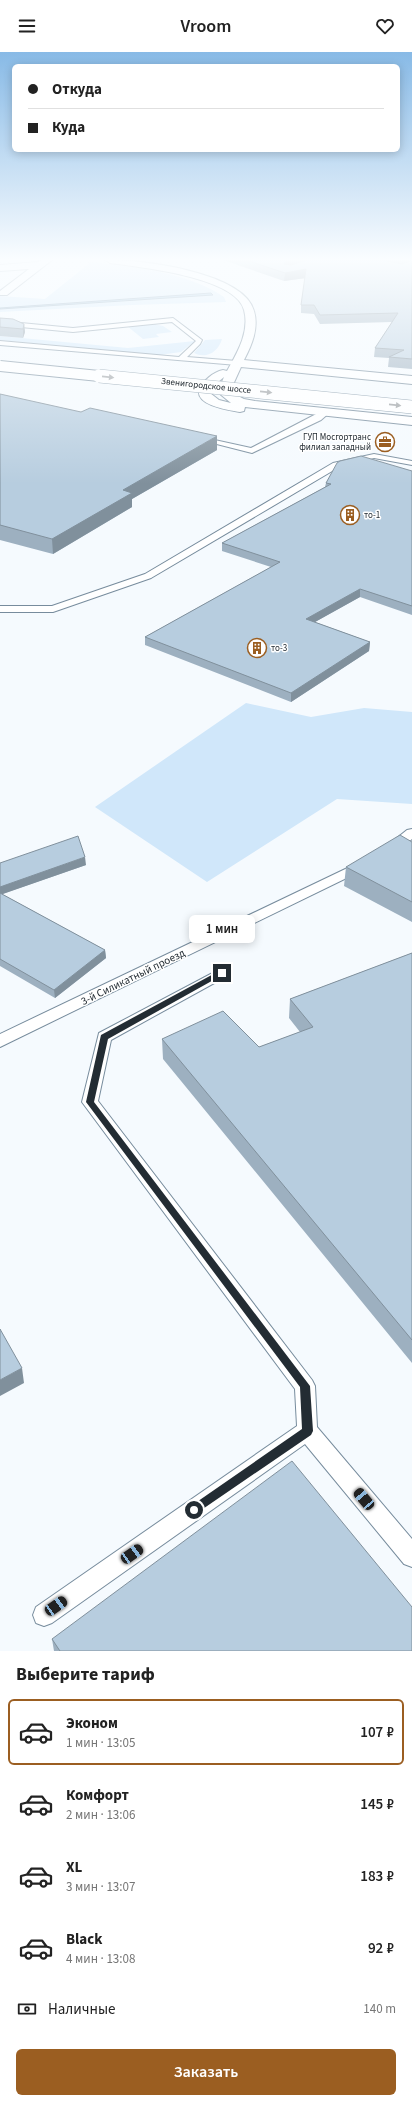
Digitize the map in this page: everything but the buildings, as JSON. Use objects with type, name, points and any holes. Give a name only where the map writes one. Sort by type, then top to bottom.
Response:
[{"type":"street","points":[[247,335],[245,349],[225,389],[226,394],[230,398],[255,405],[412,421]]},
{"type":"street","name":"Звенигородское шоссе","points":[[0,351],[412,392]]},
{"type":"street","points":[[325,413],[241,408],[219,404],[207,398],[204,394],[205,388],[237,363],[412,380]]},
{"type":"street","name":"Звенигородское шоссе","points":[[0,366],[412,407]]},
{"type":"lane","points":[[181,359],[200,340],[193,335]]},
{"type":"lane","points":[[0,342],[237,363]]},
{"type":"lane","points":[[190,437],[252,451],[318,418],[325,413]]},
{"type":"lane","points":[[0,609],[53,609],[148,576],[336,465],[374,456],[412,463]]},
{"type":"lane","name":"3-й Силикатный проезд","points":[[1,1041],[377,858],[412,833]]},
{"type":"lane","points":[[398,844],[412,851]]},
{"type":"lane","points":[[222,973],[104,1037],[90,1102],[305,1386],[308,1431],[412,1556]]},
{"type":"lane","points":[[44,1615],[308,1431]]},
{"type":"shaded area","points":[[138,335],[157,335],[159,337],[143,339]]},
{"type":"shaded area","points":[[0,336],[128,348],[195,341],[181,352],[159,355],[0,340]]},
{"type":"shaded area","points":[[222,339],[218,348],[208,355],[199,355],[194,353],[205,340]]},
{"type":"shaded area","points":[[246,703],[311,717],[364,708],[412,712],[412,804],[337,799],[207,882],[95,807]]},
{"type":"place","name":"ГУП Мосгортранс филиал западный","points":[[385,442]]},
{"type":"place","name":"то-1","points":[[350,515]]},
{"type":"place","name":"то-3","points":[[257,648]]},
{"type":"route","points":[[194,1510],[308,1431],[305,1386],[90,1102],[104,1037],[222,973]]}]
